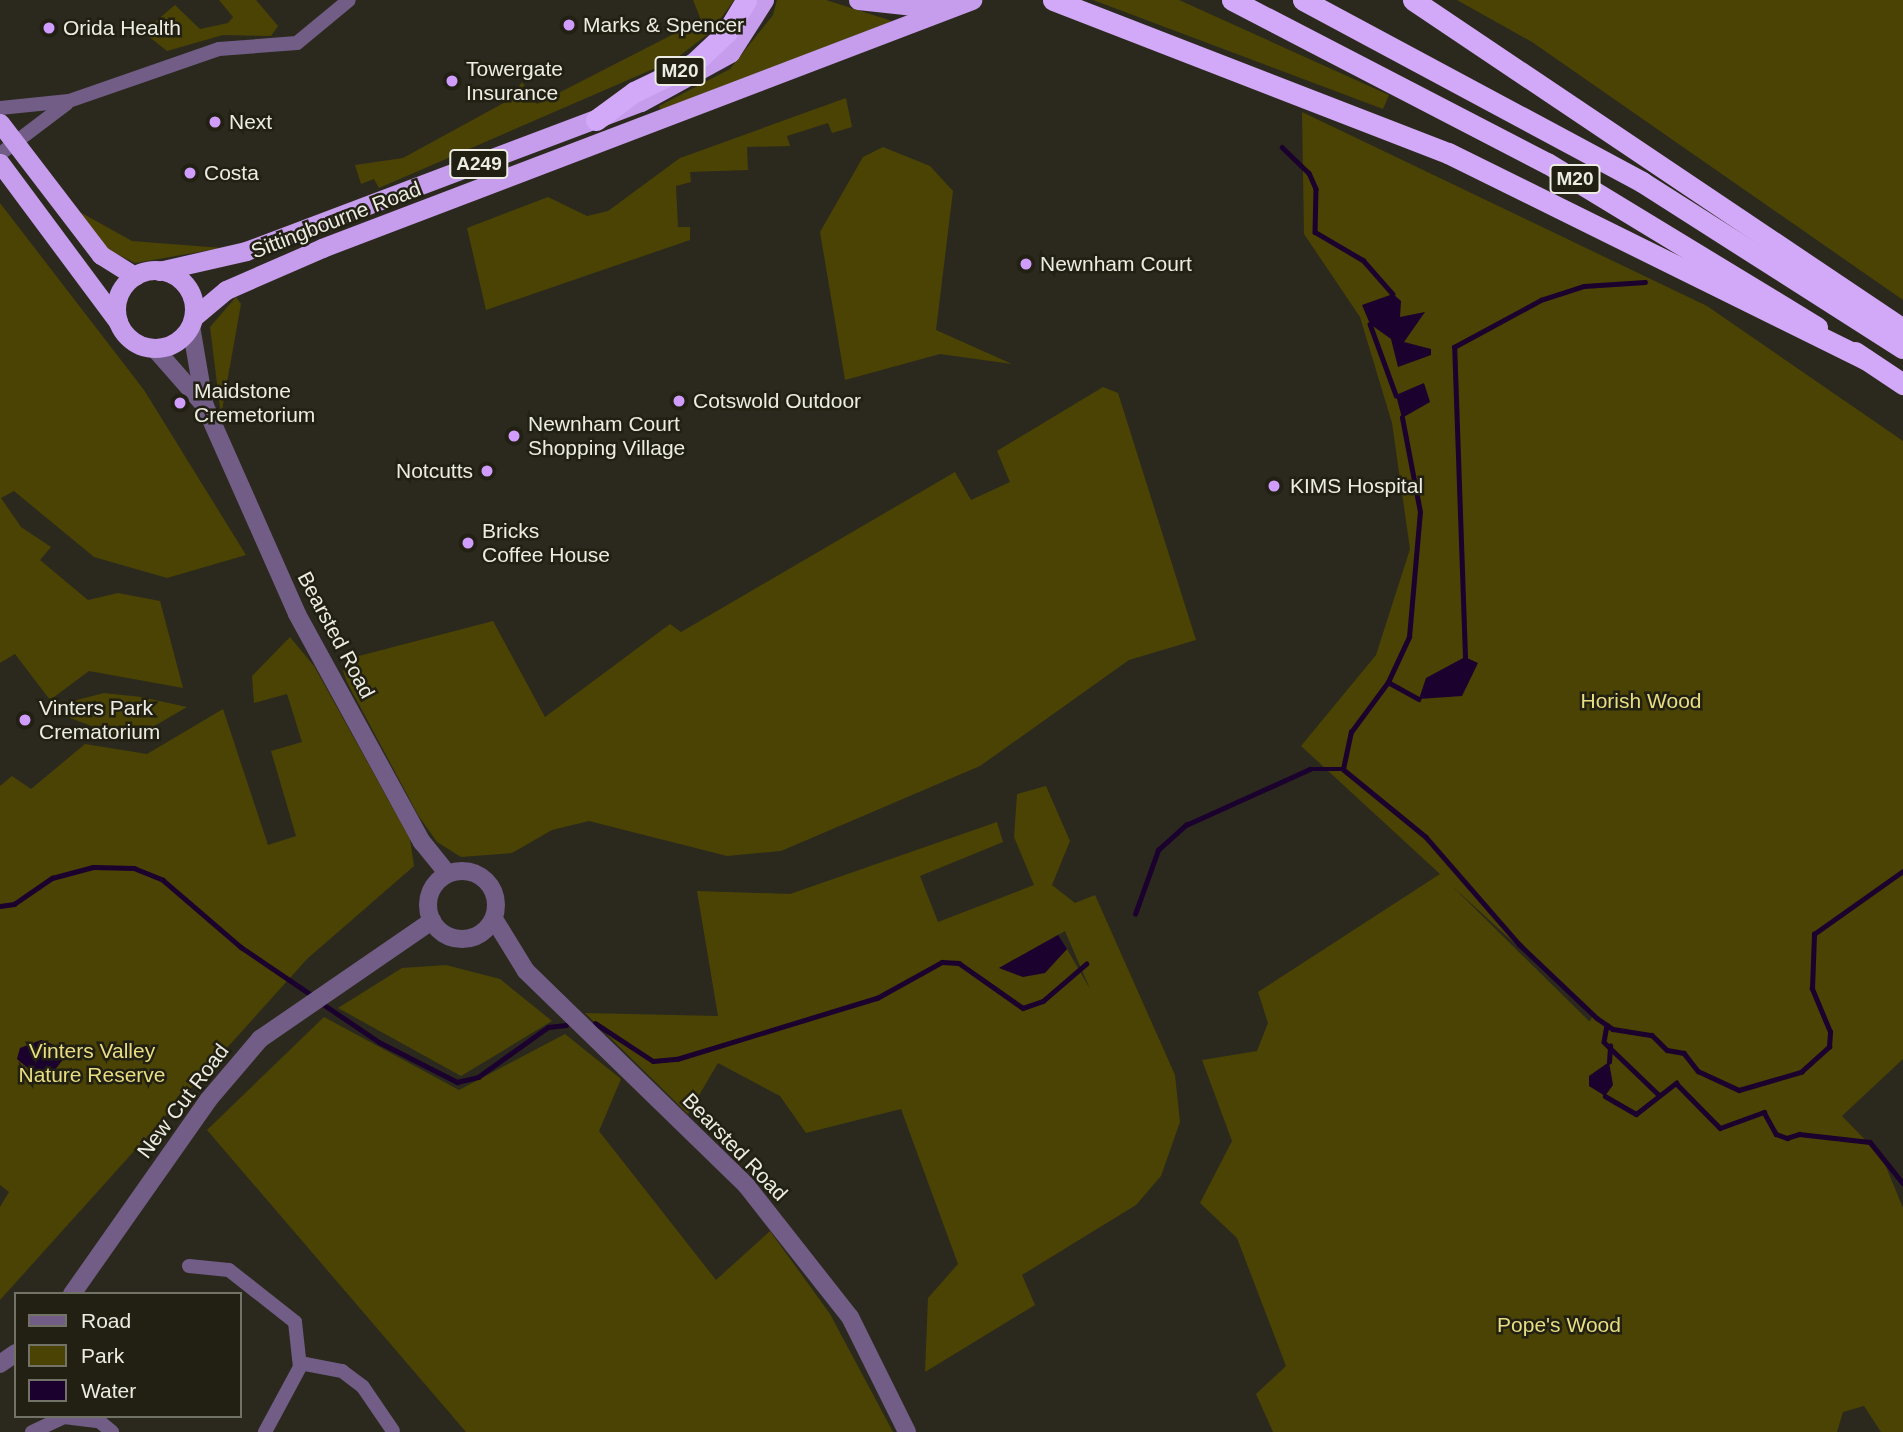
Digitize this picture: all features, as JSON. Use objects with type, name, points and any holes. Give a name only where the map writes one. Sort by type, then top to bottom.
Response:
[{"type":"highway","name":"M20","points":[[596,120],[634,92],[694,63],[727,32],[746,0]]},
{"type":"highway","name":"Sittingbourne Road","points":[[159,271],[246,251],[596,120],[701,74],[730,53],[764,0]]},
{"type":"highway","points":[[858,0],[914,6],[972,0]]},
{"type":"highway","name":"Sittingbourne Road","points":[[193,321],[226,290],[321,248],[972,0]]},
{"type":"highway","name":"M20","points":[[1053,0],[1448,153],[1867,360]]},
{"type":"highway","name":"M20","points":[[1232,0],[1547,163],[1903,384]]},
{"type":"highway","name":"M20","points":[[1303,0],[1642,182],[1903,348]]},
{"type":"highway","points":[[1413,0],[1903,328]]},
{"type":"highway","points":[[0,123],[8,148],[101,255],[135,276]]},
{"type":"highway","points":[[0,163],[118,322],[131,338],[155,349],[177,342],[193,321],[188,290],[159,271],[135,276],[119,295],[118,322]]},
{"type":"street","points":[[0,108],[69,101],[219,49],[297,43],[349,0]]},
{"type":"street","points":[[8,148],[69,101]]},
{"type":"street","name":"Bearsted Road","points":[[193,321],[205,406],[297,614],[422,842],[447,874]]},
{"type":"street","name":"Bearsted Road","points":[[155,349],[205,406]]},
{"type":"street","points":[[467,871],[484,879],[496,897],[494,919],[479,935],[458,939],[432,921],[430,894],[447,874],[467,871]]},
{"type":"street","name":"Bearsted Road","points":[[494,919],[526,971],[746,1185],[850,1317],[907,1432]]},
{"type":"street","name":"New Cut Road","points":[[73,1292],[209,1099],[260,1039],[432,921]]},
{"type":"street","points":[[189,1266],[229,1270],[261,1291],[295,1322],[300,1363],[265,1432]]},
{"type":"street","points":[[300,1363],[342,1371],[363,1387],[393,1431]]},
{"type":"street","points":[[35,1430],[62,1418]]},
{"type":"street","points":[[73,1418],[99,1421],[112,1432]]},
{"type":"green space","points":[[219,0],[256,0],[278,26],[271,36],[223,35],[167,51],[143,32],[175,5],[200,29],[228,23],[233,17]]},
{"type":"green space","points":[[693,0],[734,0],[712,31],[674,60],[379,188],[374,179],[361,184],[355,165],[403,158],[511,99],[522,82],[537,104],[701,20]]},
{"type":"green space","points":[[777,0],[826,0],[892,21],[661,111],[659,106],[730,69],[773,15]]},
{"type":"green space","points":[[1093,0],[1179,0],[1389,95],[1383,109]]},
{"type":"green space","points":[[1457,0],[1903,0],[1903,300],[1532,42]]},
{"type":"green space","points":[[846,98],[852,127],[832,133],[828,123],[787,136],[790,146],[747,147],[748,170],[690,172],[691,182],[676,186],[678,227],[690,227],[690,240],[486,310],[467,228],[548,197],[587,216],[608,211],[680,158]]},
{"type":"green space","name":"Horish Wood","points":[[1302,112],[1707,306],[1903,441],[1903,1059],[1842,1116],[1882,1157],[1903,1208],[1903,1432],[1881,1432],[1864,1406],[1843,1412],[1837,1432],[1273,1432],[1256,1394],[1286,1366],[1237,1238],[1200,1203],[1232,1141],[1202,1060],[1257,1051],[1268,1023],[1258,992],[1440,874],[1301,746],[1376,655],[1410,549],[1392,423],[1360,317],[1304,234]],"holes":[[[1451,885],[1593,1015],[1589,1021]]]},
{"type":"green space","points":[[883,147],[930,166],[953,191],[936,330],[1012,364],[940,354],[845,380],[820,232],[863,157]]},
{"type":"green space","points":[[0,203],[144,390],[246,555],[167,578],[94,557],[14,491],[1,498],[21,527],[51,547],[40,560],[88,600],[118,593],[160,601],[183,688],[89,671],[50,700],[15,654],[0,663]]},
{"type":"green space","points":[[78,211],[132,241],[222,248],[135,263],[109,250]]},
{"type":"green space","points":[[236,297],[241,304],[221,416],[210,327]]},
{"type":"green space","points":[[1103,387],[1118,393],[1196,640],[1129,660],[980,766],[781,851],[727,856],[589,821],[552,830],[512,853],[461,857],[437,842],[418,815],[347,682],[343,671],[355,657],[493,621],[545,717],[670,624],[681,632],[955,472],[971,500],[1010,482],[997,451]]},
{"type":"green space","name":"Vinters Valley Nature Reserve","points":[[290,637],[314,666],[410,839],[414,866],[307,959],[0,1300],[0,1207],[9,1192],[0,1185],[0,786],[12,776],[31,789],[85,744],[147,754],[223,709],[268,845],[296,836],[271,751],[302,742],[287,694],[254,703],[252,676]]},
{"type":"green space","points":[[104,693],[141,697],[187,707],[139,735],[116,735],[70,718],[67,709],[77,700]]},
{"type":"green space","points":[[1046,786],[1070,841],[1052,885],[1075,903],[1095,895],[1175,1075],[1180,1122],[1161,1176],[1136,1205],[1022,1275],[1035,1305],[925,1372],[928,1298],[958,1264],[901,1109],[806,1133],[780,1096],[718,1063],[688,1114],[585,1013],[718,1016],[697,891],[790,894],[997,822],[1003,842],[920,876],[938,922],[1034,885],[1014,837],[1017,794]],"holes":[[[1065,931],[1090,989],[1067,949],[999,968]]]},
{"type":"green space","points":[[446,965],[500,979],[552,1021],[461,1076],[338,1008],[402,968]]},
{"type":"green space","points":[[324,1017],[459,1090],[565,1034],[621,1079],[599,1131],[716,1280],[770,1231],[830,1314],[893,1432],[466,1432],[207,1130]]},
{"type":"water","points":[[1393,294],[1401,301],[1400,317],[1425,312],[1404,342],[1431,349],[1431,355],[1398,367],[1391,339],[1370,324],[1362,305]]},
{"type":"water","points":[[1424,383],[1430,402],[1402,418],[1396,395]]},
{"type":"water","points":[[1465,657],[1478,663],[1462,696],[1419,699],[1426,678]]},
{"type":"water","points":[[1058,935],[1067,949],[1045,973],[1023,977],[999,968]]},
{"type":"water","points":[[41,1040],[70,1051],[53,1072],[37,1076],[17,1059],[20,1048]]},
{"type":"water","points":[[1609,1062],[1613,1085],[1605,1096],[1589,1086],[1589,1076]]},
{"type":"waterway","points":[[1282,147],[1309,173],[1316,189],[1315,232],[1363,260],[1393,294]]},
{"type":"waterway","points":[[1465,657],[1454,347],[1541,300],[1584,286],[1645,282]]},
{"type":"waterway","points":[[1370,324],[1396,395]]},
{"type":"waterway","points":[[1343,769],[1351,732],[1388,682],[1409,637],[1420,512],[1402,418]]},
{"type":"waterway","points":[[1388,682],[1419,699]]},
{"type":"waterway","points":[[1135,914],[1158,850],[1186,825],[1310,769],[1343,769],[1426,837],[1520,945],[1597,1018],[1613,1029],[1652,1035],[1667,1050],[1684,1053],[1698,1071],[1739,1090],[1801,1072],[1829,1047],[1830,1032],[1812,989],[1814,934],[1903,871]]},
{"type":"waterway","points":[[0,906],[14,904],[52,878],[93,867],[134,868],[163,880],[241,947],[313,996]]},
{"type":"waterway","points":[[595,1023],[653,1061],[677,1059],[877,998],[942,962],[959,963],[1023,1008],[1043,1001],[1086,964]]},
{"type":"waterway","points":[[320,1002],[379,1042],[457,1082],[478,1077],[548,1027],[566,1025]]},
{"type":"waterway","points":[[1607,1025],[1604,1042],[1659,1095]]},
{"type":"waterway","points":[[1609,1062],[1610,1046]]},
{"type":"waterway","points":[[1605,1096],[1636,1114],[1676,1083],[1720,1128],[1764,1112],[1776,1134],[1787,1138],[1799,1134],[1870,1142],[1903,1183]]},
{"type":"place","name":"Marks & Spencer","points":[[569,25]]},
{"type":"place","name":"Orida Health","points":[[49,28]]},
{"type":"place","name":"Towergate Insurance","points":[[452,81]]},
{"type":"place","name":"Next","points":[[215,122]]},
{"type":"place","name":"Costa","points":[[190,173]]},
{"type":"place","name":"Newnham Court","points":[[1026,264]]},
{"type":"place","name":"Cotswold Outdoor","points":[[679,401]]},
{"type":"place","name":"Maidstone Cremetorium","points":[[180,403]]},
{"type":"place","name":"Newnham Court Shopping Village","points":[[514,436]]},
{"type":"place","name":"Notcutts","points":[[487,471]]},
{"type":"place","name":"KIMS Hospital","points":[[1274,486]]},
{"type":"place","name":"Bricks Coffee House","points":[[468,543]]},
{"type":"place","name":"Vinters Park Crematorium","points":[[25,720]]},
{"type":"park label","name":"Pope's Wood","points":[[1559,1325]]}]
